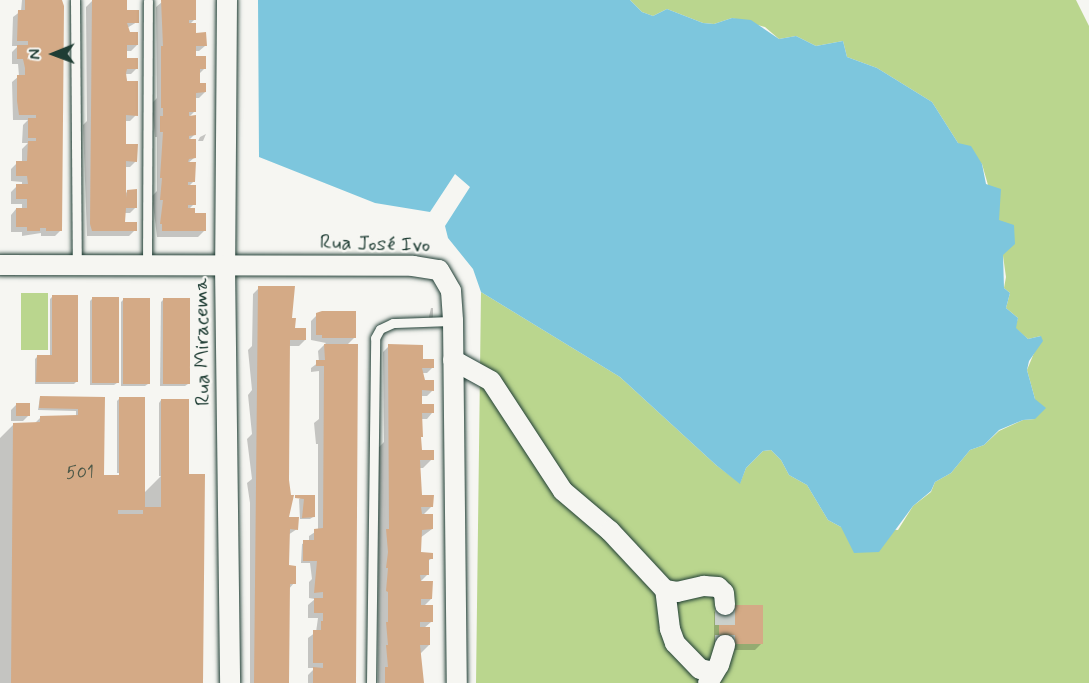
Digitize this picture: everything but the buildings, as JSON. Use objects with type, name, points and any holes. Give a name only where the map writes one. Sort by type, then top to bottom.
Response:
[{"type":"street","name":"Rua Miracema","points":[[227,0],[225,265],[230,683]]},
{"type":"street","name":"Rua José Ivo","points":[[0,264],[413,266],[439,270],[451,291],[453,321],[457,683]]},
{"type":"street","points":[[453,360],[491,381],[563,491],[610,531],[665,590],[670,629],[675,643],[707,677],[719,665],[725,645]]},
{"type":"street","points":[[665,590],[677,592],[704,586],[718,587],[724,593],[725,605]]},
{"type":"lane","points":[[75,0],[77,265]]},
{"type":"lane","points":[[147,265],[148,1]]},
{"type":"lane","points":[[371,683],[375,338],[380,328],[393,323],[453,321]]},
{"type":"green space","points":[[630,0],[1076,0],[1089,26],[1089,683],[476,683],[481,292],[620,377],[716,465],[740,483],[746,468],[763,451],[771,450],[781,460],[789,475],[807,485],[828,520],[841,527],[898,530],[913,506],[931,492],[935,482],[951,473],[970,450],[984,445],[999,431],[1023,420],[1035,419],[1035,399],[1027,370],[1041,336],[1028,339],[1015,328],[1018,318],[1006,308],[1010,293],[1004,288],[1006,277],[998,220],[982,164],[958,143],[932,102],[877,68],[847,57],[843,41],[816,46],[796,36],[779,39],[765,27],[732,18],[714,24],[703,23],[667,9],[653,16],[642,12]]},
{"type":"green space","points":[[21,293],[48,293],[48,350],[21,350]]},
{"type":"water","points":[[258,0],[630,0],[642,12],[653,16],[667,9],[703,23],[714,24],[732,18],[751,20],[779,39],[796,36],[816,46],[843,41],[847,57],[877,68],[932,102],[958,143],[971,146],[982,164],[986,184],[1001,189],[999,220],[1014,225],[1015,244],[1003,255],[1004,288],[1010,293],[1006,308],[1018,318],[1016,328],[1028,339],[1041,336],[1043,341],[1029,361],[1027,370],[1035,399],[1046,408],[1035,419],[1023,420],[999,430],[984,445],[970,450],[951,473],[935,482],[931,491],[913,506],[879,552],[854,553],[841,527],[828,520],[807,485],[789,475],[781,460],[771,450],[763,451],[746,468],[740,484],[620,377],[481,292],[473,269],[448,238],[445,226],[470,187],[455,174],[430,212],[375,203],[259,157]]},
{"type":"tunnel","points":[[725,605],[725,645]]}]
